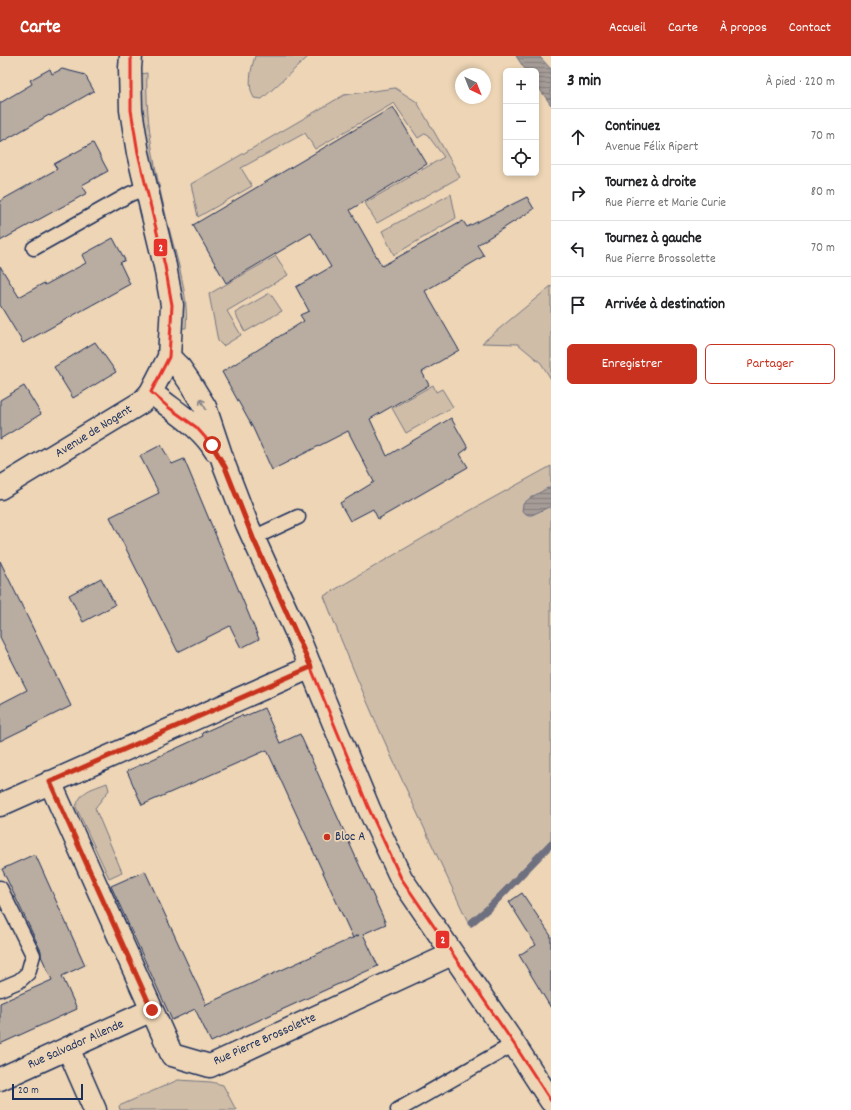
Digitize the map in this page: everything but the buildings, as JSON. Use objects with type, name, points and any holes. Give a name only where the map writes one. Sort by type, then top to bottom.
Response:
[{"type":"street","points":[[131,56],[131,110],[138,153],[145,188],[165,266],[172,305],[168,357],[180,368],[205,407],[225,467],[253,538],[311,667],[369,809],[401,878],[551,1101]]},
{"type":"street","name":"Avenue de Nogent","points":[[0,488],[142,402],[151,392],[168,357]]},
{"type":"street","points":[[151,392],[168,407],[196,426],[212,445],[225,467]]},
{"type":"street","points":[[0,805],[311,667]]},
{"type":"street","name":"Rue Pierre Brossolette","points":[[50,782],[172,1055],[210,1066],[452,954]]},
{"type":"street","name":"Rue Salvador Allende","points":[[0,1079],[152,1010]]},
{"type":"street","points":[[68,1048],[95,1110]]},
{"type":"lane","points":[[34,248],[130,194],[145,188]]},
{"type":"lane","points":[[253,538],[298,517]]},
{"type":"lane","points":[[0,888],[33,955],[28,973],[19,981],[0,989]]},
{"type":"lane","points":[[398,1110],[514,1044]]},
{"type":"shaded area","points":[[255,56],[309,56],[262,99],[254,98],[250,83]]},
{"type":"shaded area","points":[[516,56],[539,56],[551,69],[551,105],[539,88],[539,68],[524,68]]},
{"type":"shaded area","points":[[147,73],[148,111],[152,149],[184,288],[186,302],[186,328],[182,328],[182,307],[151,166],[142,114],[140,74]]},
{"type":"shaded area","points":[[395,88],[417,102],[460,177],[377,223],[365,203],[444,157],[426,133],[418,138],[394,103],[315,149],[305,133],[241,168],[252,186],[198,217],[191,184],[344,95]]},
{"type":"shaded area","points":[[451,194],[456,218],[394,255],[382,231]]},
{"type":"shaded area","points":[[276,256],[288,275],[227,311],[241,335],[223,346],[218,341],[209,294]]},
{"type":"shaded area","points":[[551,286],[551,379],[541,363],[518,344],[482,343]]},
{"type":"shaded area","points":[[270,293],[282,311],[245,332],[235,313]]},
{"type":"shaded area","points":[[433,385],[436,392],[442,389],[453,407],[406,433],[392,408]]},
{"type":"shaded area","points":[[551,466],[551,839],[484,909],[468,922],[357,679],[324,596],[464,514]]},
{"type":"shaded area","points":[[551,486],[551,506],[532,515],[528,515],[522,511],[523,504],[530,498]]},
{"type":"shaded area","points":[[107,783],[109,790],[95,808],[122,872],[109,878],[76,807],[78,801],[84,794]]},
{"type":"shaded area","points":[[178,1080],[211,1082],[223,1085],[236,1110],[120,1110],[119,1106]]},
{"type":"waterway","points":[[471,923],[490,907],[551,844]]},
{"type":"transit line","name":"2","points":[[131,56],[131,110],[138,153],[165,266],[172,305],[169,357],[151,392],[168,407],[196,427],[212,445],[225,467],[253,538],[297,634],[369,809],[401,878],[551,1101]]},
{"type":"place","name":"Bloc A","points":[[327,837]]},
{"type":"route","points":[[152,1010],[50,782],[311,667],[275,584],[253,538],[225,467],[212,445]]}]
